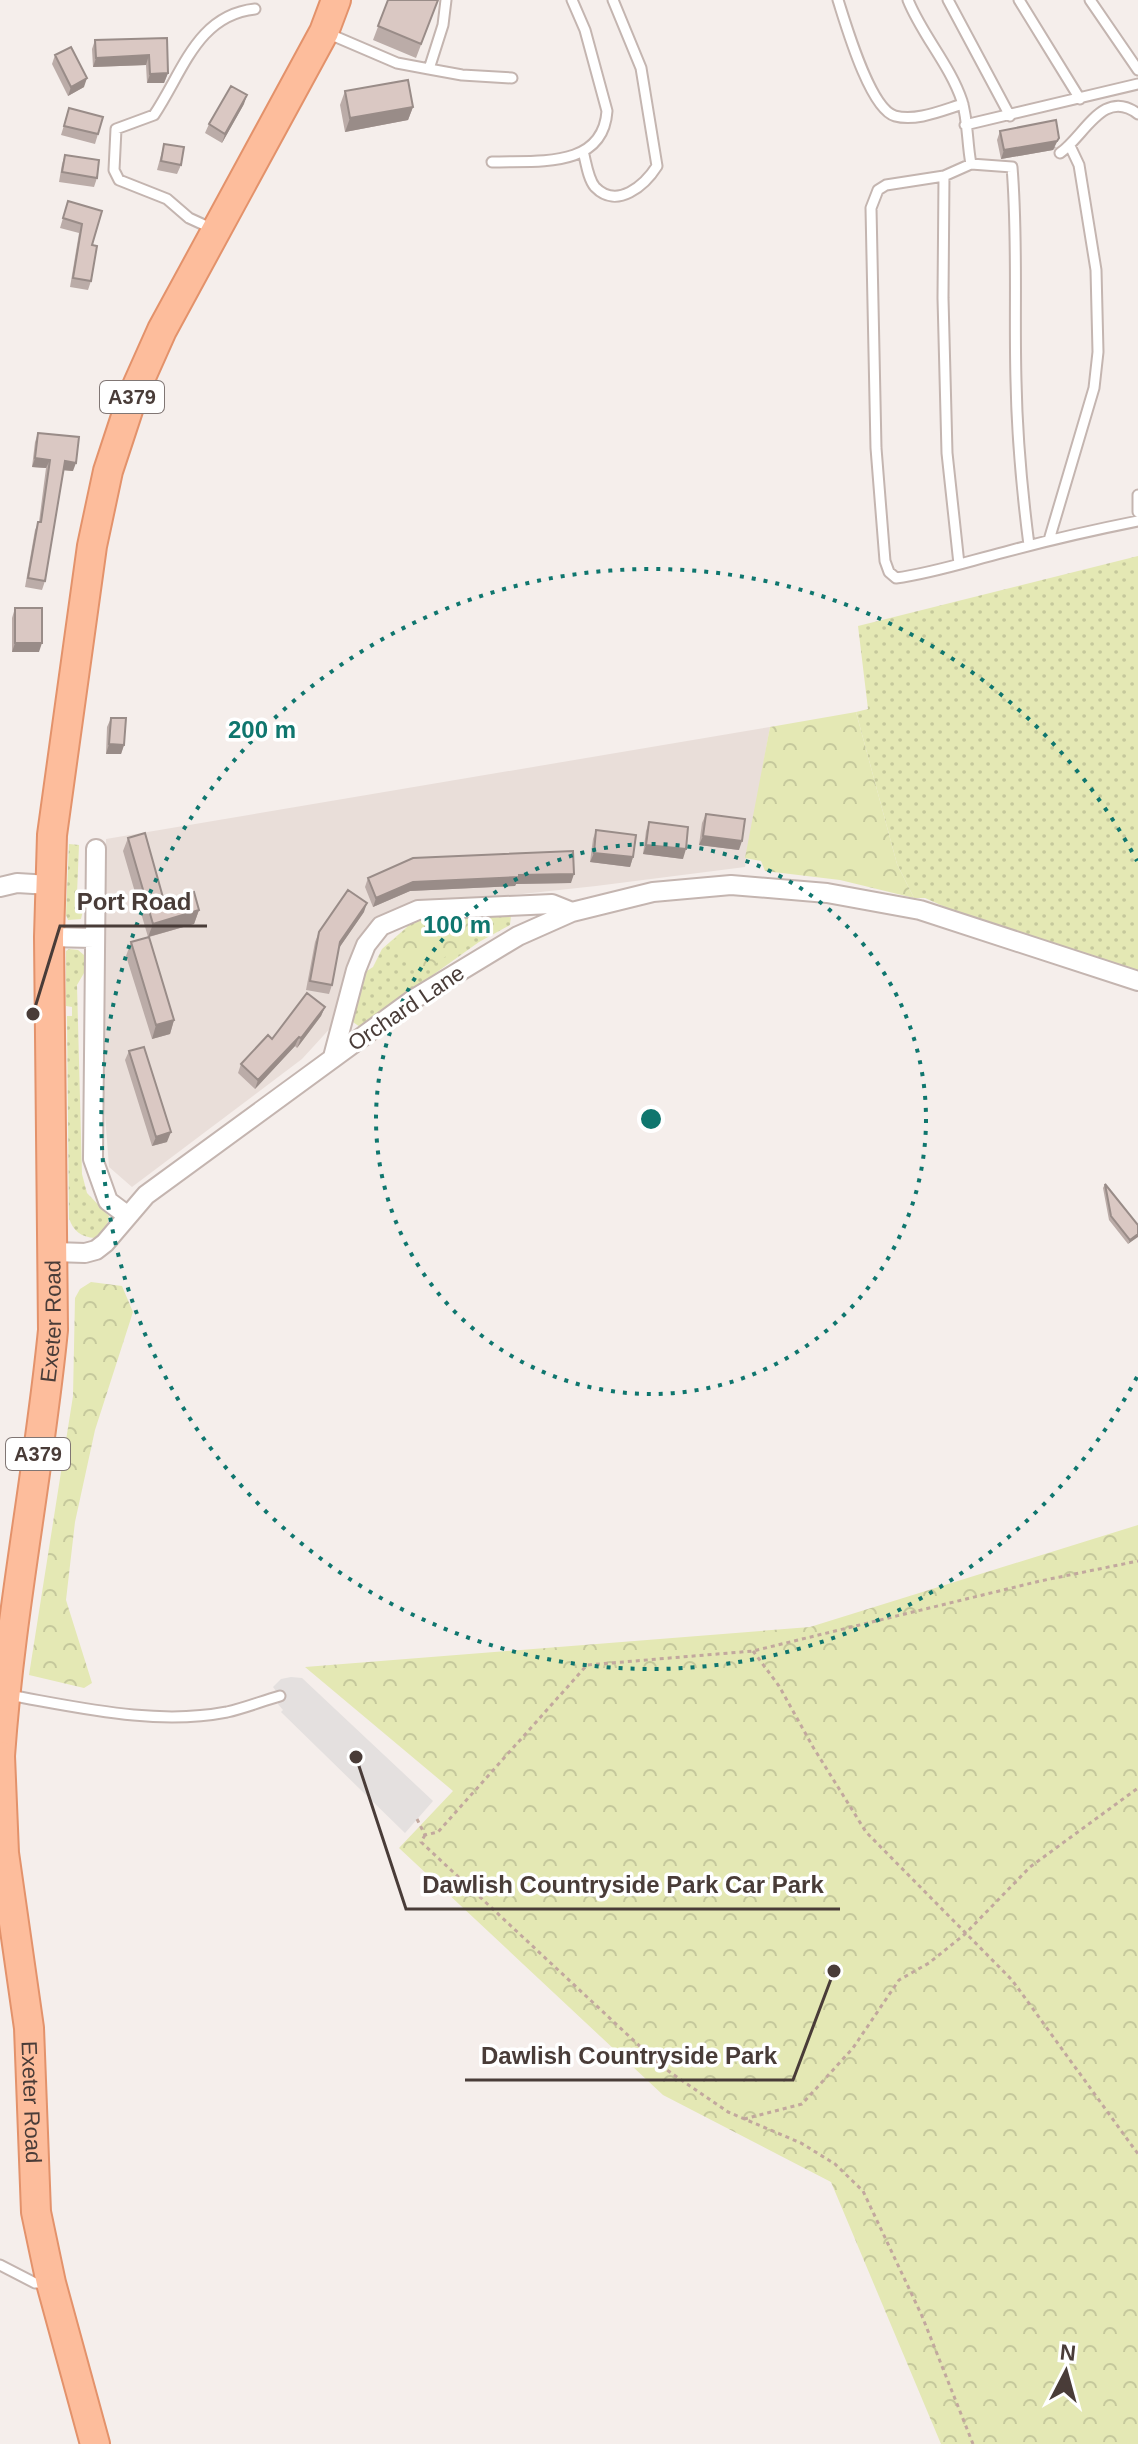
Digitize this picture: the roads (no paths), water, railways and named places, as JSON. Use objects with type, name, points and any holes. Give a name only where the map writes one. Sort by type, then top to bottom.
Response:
[{"type":"main road","name":"A379","points":[[50,885],[52,835],[67,719],[92,546],[108,471],[133,395],[151,356],[324,32],[336,0]]},
{"type":"main road","name":"Exeter Road","points":[[50,885],[53,1330],[48,1385],[5,1656],[0,1756],[2,1826],[29,2028],[36,2212],[51,2283],[95,2444]]},
{"type":"street","points":[[96,849],[93,1159],[108,1201],[128,1216]]},
{"type":"street","points":[[0,887],[17,883],[50,885]]},
{"type":"street","name":"Orchard Lane","points":[[54,1252],[85,1253],[96,1250],[146,1195],[414,999],[505,944],[572,912],[653,892],[731,885],[827,893],[920,910],[1138,981]]},
{"type":"street","points":[[333,1057],[361,958],[366,945],[381,926],[398,916],[418,910],[552,904],[572,912]]},
{"type":"street","points":[[49,937],[94,938]]},
{"type":"lane","points":[[429,69],[443,25],[446,0]]},
{"type":"lane","points":[[492,162],[554,159],[583,151],[592,147],[606,123],[607,111],[585,30],[572,0]]},
{"type":"lane","points":[[583,151],[593,185],[616,196],[640,188],[657,166],[641,68],[613,0]]},
{"type":"lane","points":[[838,0],[872,88],[888,113],[898,117],[918,117],[963,104]]},
{"type":"lane","points":[[908,0],[963,104],[971,164]]},
{"type":"lane","points":[[948,0],[1010,116]]},
{"type":"lane","points":[[1019,0],[1080,99]]},
{"type":"lane","points":[[1090,0],[1138,70]]},
{"type":"lane","points":[[216,230],[189,218],[167,199],[119,180],[114,170],[115,134],[122,124],[154,115],[199,41],[216,21],[231,13],[255,9]]},
{"type":"lane","points":[[324,32],[397,63],[462,75],[512,78]]},
{"type":"lane","points":[[965,125],[1138,84]]},
{"type":"lane","points":[[1060,153],[1103,110],[1115,107],[1138,114]]},
{"type":"lane","points":[[1049,540],[1094,388],[1098,352],[1096,270],[1079,165],[1070,146]]},
{"type":"lane","points":[[1029,545],[1022,495],[1016,381],[1017,220],[1012,167],[971,164],[944,176],[886,185],[878,190],[873,200],[876,448],[885,561],[889,572],[896,578],[910,576],[1049,540],[1138,521]]},
{"type":"lane","points":[[944,176],[947,453],[959,564]]},
{"type":"lane","points":[[1138,495],[1138,512]]},
{"type":"lane","points":[[4,1694],[90,1710],[162,1716],[226,1712],[280,1696]]},
{"type":"lane","points":[[0,2265],[35,2283],[51,2283]]},
{"type":"place","name":"Port Road","points":[[33,1014]]},
{"type":"place","name":"Dawlish Countryside Park Car Park","points":[[356,1757]]},
{"type":"place","name":"Dawlish Countryside Park","points":[[834,1971]]}]
